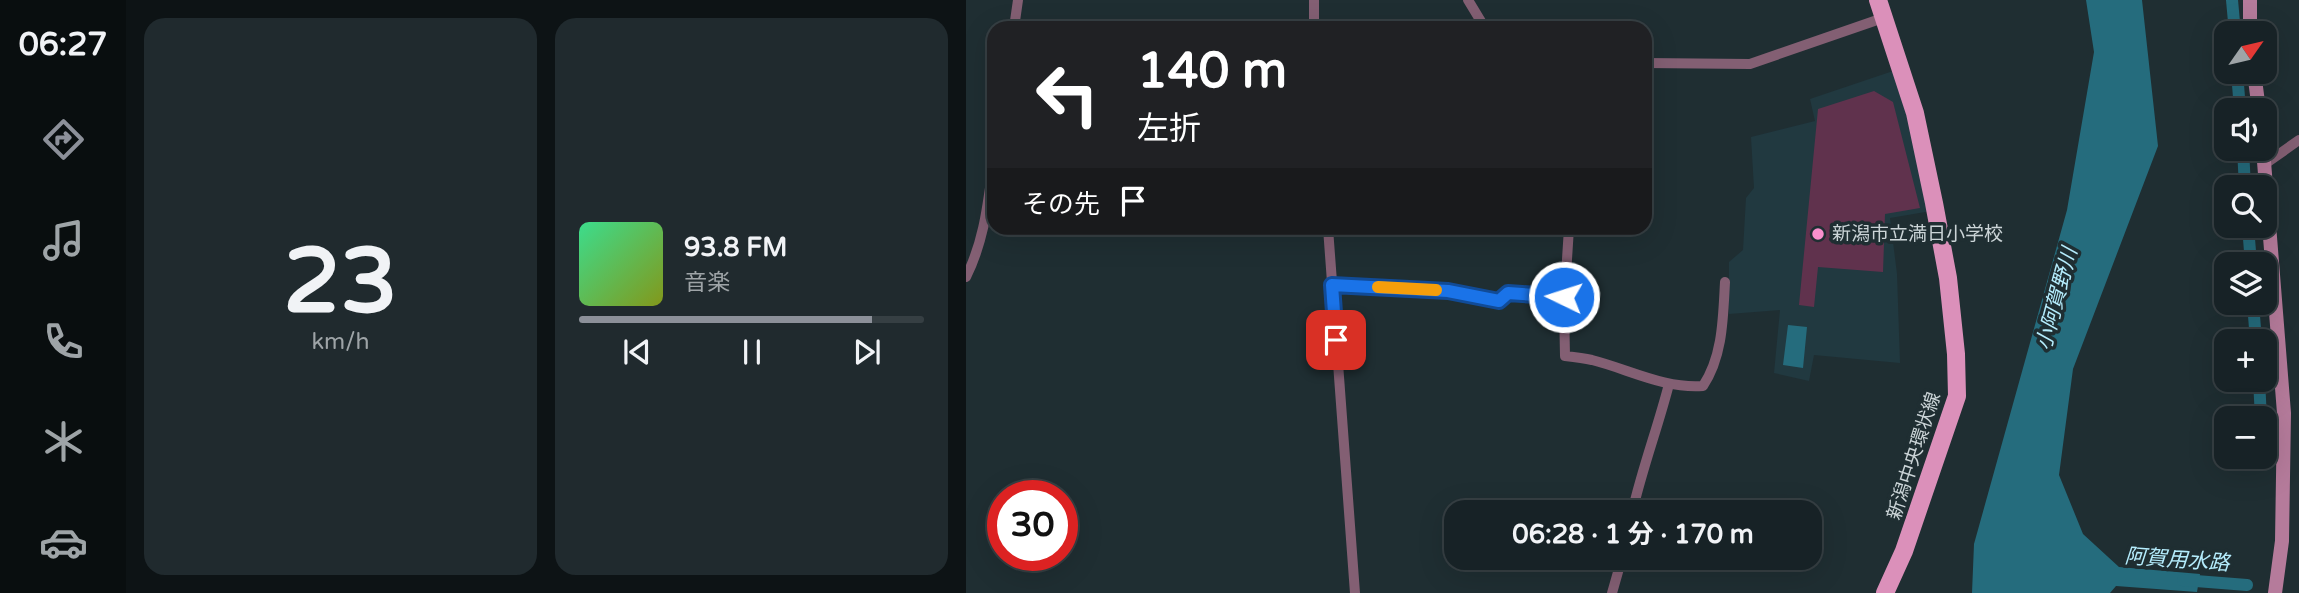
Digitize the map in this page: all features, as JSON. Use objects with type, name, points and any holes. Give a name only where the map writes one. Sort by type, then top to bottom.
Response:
[{"type":"main road","name":"新潟中央環状線","points":[[1878,0],[1915,113],[1934,203],[1948,278],[1956,354],[1957,396],[1904,551],[1885,593]]},
{"type":"main road","points":[[2250,0],[2250,21]]},
{"type":"main road","points":[[2265,161],[2284,413],[2282,541],[2276,593]]},
{"type":"street","points":[[1015,21],[1018,0]]},
{"type":"street","points":[[1314,0],[1314,21]]},
{"type":"street","points":[[1468,0],[1481,21]]},
{"type":"street","points":[[1652,63],[1750,64],[1883,18]]},
{"type":"street","points":[[2265,164],[2299,140]]},
{"type":"street","points":[[966,277],[978,254],[987,220]]},
{"type":"street","points":[[1328,235],[1355,593]]},
{"type":"street","points":[[1568,235],[1564,297],[1565,356],[1590,359],[1669,384],[1703,386],[1712,373],[1722,325],[1725,282]]},
{"type":"street","points":[[1332,285],[1448,291],[1499,301],[1508,293],[1564,297]]},
{"type":"street","points":[[1634,500],[1656,435],[1669,384]]},
{"type":"street","points":[[1612,593],[1619,570]]},
{"type":"shaded area","name":"新潟市立満日小学校","points":[[1896,70],[1931,211],[1890,218],[1897,274],[1900,363],[1814,355],[1809,381],[1774,373],[1780,310],[1729,314],[1729,262],[1743,250],[1746,198],[1754,188],[1751,137],[1815,121],[1810,99]]},
{"type":"shaded area","points":[[1874,91],[1893,102],[1920,208],[1885,214],[1883,272],[1818,267],[1814,307],[1799,305],[1818,109]]},
{"type":"water","name":"小阿賀野川","points":[[2086,0],[2142,0],[2158,146],[2073,369],[2059,475],[2083,534],[2119,567],[2200,574],[2197,592],[2116,586],[2110,593],[1972,593],[1974,544],[2067,210],[2094,52]]},
{"type":"water","points":[[1788,325],[1807,327],[1803,368],[1783,365]]},
{"type":"waterway","name":"阿賀用水路","points":[[2232,0],[2234,21]]},
{"type":"waterway","name":"阿賀用水路","points":[[2238,84],[2239,98]]},
{"type":"waterway","name":"阿賀用水路","points":[[2244,161],[2244,175]]},
{"type":"waterway","name":"阿賀用水路","points":[[2249,238],[2250,252]]},
{"type":"waterway","name":"阿賀用水路","points":[[2254,315],[2255,329]]},
{"type":"waterway","name":"阿賀用水路","points":[[2260,392],[2260,406]]},
{"type":"waterway","name":"阿賀用水路","points":[[2183,580],[2247,585]]},
{"type":"slow traffic","points":[[1378,287],[1436,290]]},
{"type":"place","name":"新潟市立満日小学校","points":[[1818,234]]},
{"type":"route","points":[[1336,340],[1332,285],[1448,291],[1499,301],[1508,293],[1564,297]]}]
